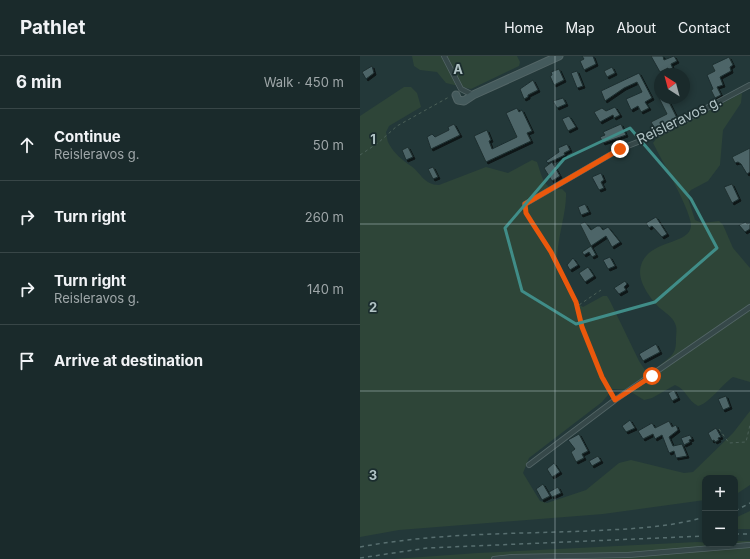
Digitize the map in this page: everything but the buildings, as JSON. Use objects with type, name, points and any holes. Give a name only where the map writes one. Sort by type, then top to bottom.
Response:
[{"type":"main road","points":[[458,92],[456,98],[461,101],[559,56]]},
{"type":"street","points":[[444,56],[458,92],[473,95]]},
{"type":"street","name":"Reisleravos g.","points":[[525,204],[620,149],[658,134],[750,85]]},
{"type":"street","points":[[529,465],[615,400],[750,307]]},
{"type":"street","points":[[494,559],[512,557],[628,555],[750,545]]},
{"type":"path","points":[[360,155],[378,143],[397,126],[458,92]]},
{"type":"path","points":[[525,204],[526,213],[551,252],[578,306],[582,327],[602,377],[615,400]]},
{"type":"path","points":[[578,306],[601,290]]},
{"type":"path","points":[[719,429],[729,443],[746,442],[750,425]]},
{"type":"highlighted area","points":[[630,128],[691,199],[717,248],[655,302],[576,324],[522,291],[505,228],[564,159]]},
{"type":"green space","points":[[412,56],[517,56],[520,62],[519,66],[471,89],[446,83],[437,72],[420,70],[414,66]]},
{"type":"green space","points":[[404,87],[411,87],[417,93],[421,107],[389,126],[386,132],[387,140],[401,159],[430,183],[439,185],[486,167],[508,173],[532,160],[537,162],[542,177],[547,185],[551,188],[562,189],[566,193],[566,202],[557,255],[557,264],[562,281],[576,303],[583,307],[603,296],[607,296],[639,361],[645,370],[650,372],[674,352],[676,346],[676,326],[672,318],[654,302],[644,287],[640,272],[643,261],[649,253],[656,248],[688,233],[691,226],[687,209],[682,198],[653,143],[656,139],[742,93],[741,103],[723,130],[720,165],[708,181],[691,190],[687,195],[695,220],[702,223],[719,221],[723,225],[733,248],[750,268],[750,382],[733,377],[711,398],[698,406],[691,401],[679,387],[675,385],[652,398],[644,400],[628,390],[613,389],[602,402],[529,458],[523,473],[540,501],[547,503],[586,490],[619,463],[631,460],[684,473],[693,472],[733,433],[750,411],[750,485],[738,493],[738,475],[702,475],[702,500],[603,514],[399,530],[360,537],[360,116]]},
{"type":"green space","points":[[750,511],[750,529],[738,529],[738,517]]},
{"type":"green space","points":[[738,541],[750,541],[750,559],[394,559],[478,553],[702,542],[702,547],[738,547]]},
{"type":"railway","points":[[738,509],[750,503]]},
{"type":"railway","points":[[360,547],[388,542],[445,537],[617,530],[676,524],[702,518]]},
{"type":"railway","points":[[738,534],[750,534]]},
{"type":"railway","points":[[360,558],[427,548],[702,536]]},
{"type":"route","points":[[620,149],[525,204],[525,208],[526,213],[551,252],[578,306],[582,327],[602,377],[615,400],[652,376]]}]
